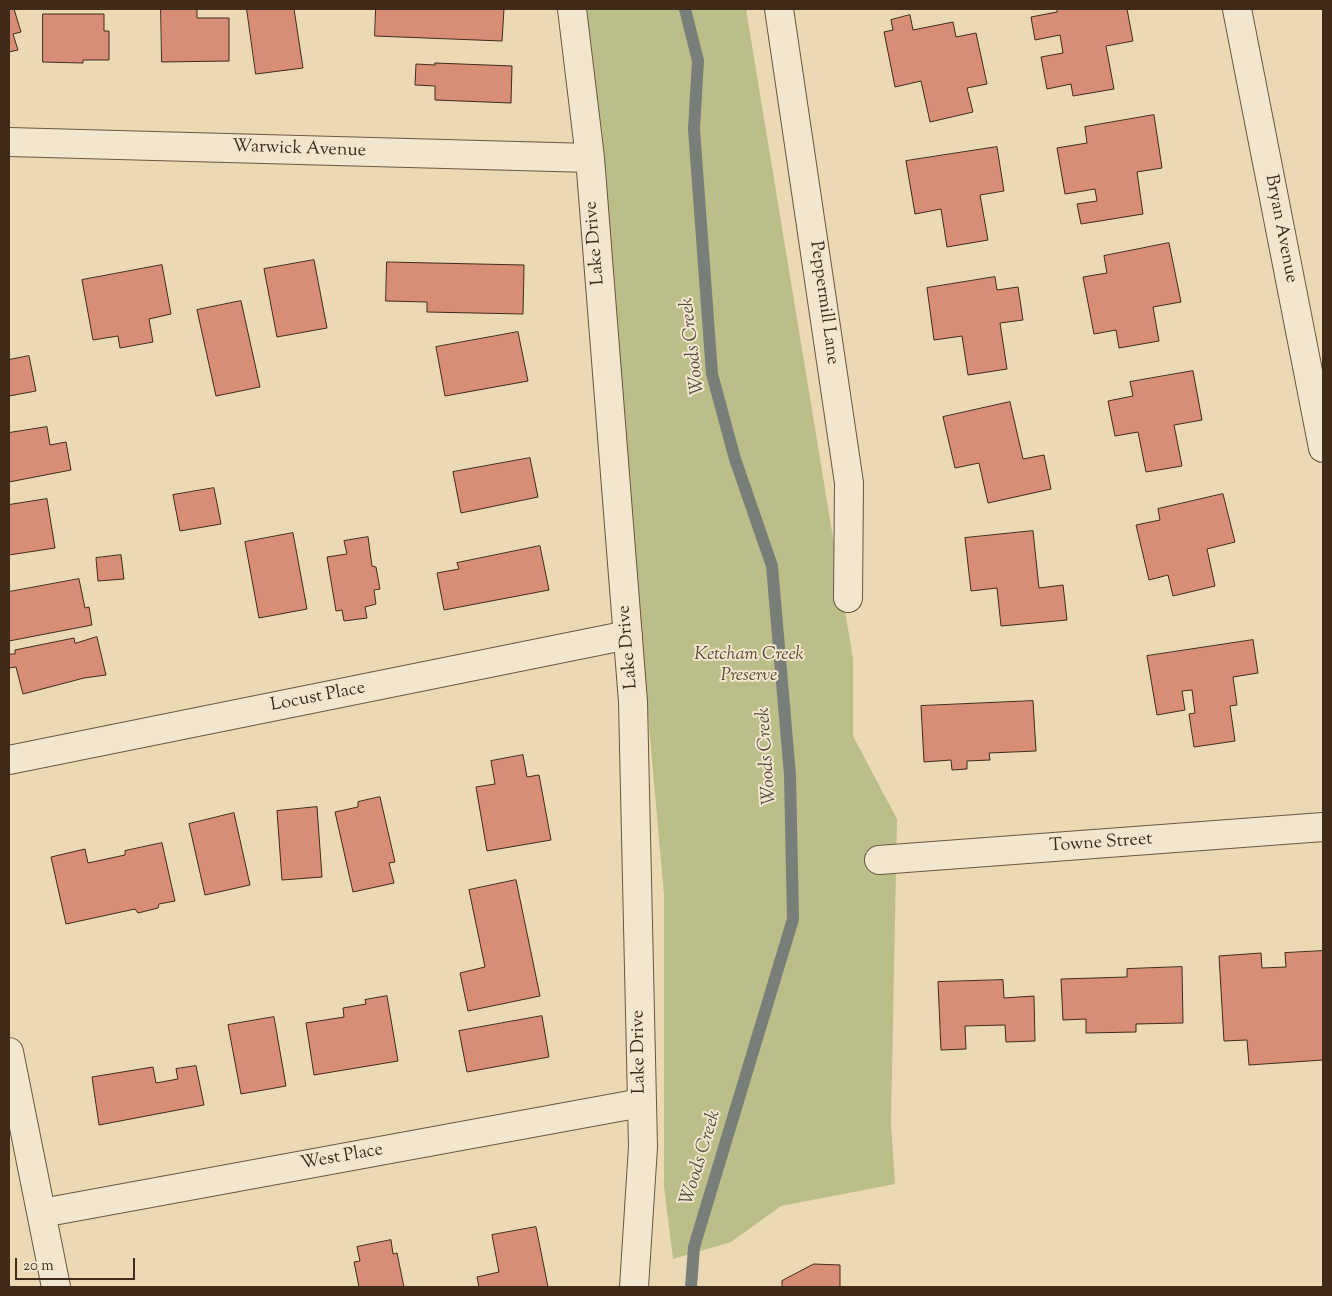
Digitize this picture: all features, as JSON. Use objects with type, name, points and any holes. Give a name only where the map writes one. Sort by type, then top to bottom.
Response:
[{"type":"street","name":"Lake Drive","points":[[572,9],[590,158],[633,702],[642,1103],[642,1147],[634,1287]]},
{"type":"street","name":"Peppermill Lane","points":[[780,9],[849,483],[848,598]]},
{"type":"street","name":"Bryan Avenue","points":[[1238,9],[1323,448]]},
{"type":"street","name":"Warwick Avenue","points":[[9,142],[590,158]]},
{"type":"street","name":"Locust Place","points":[[9,760],[628,635]]},
{"type":"street","name":"Towne Street","points":[[879,860],[1323,827]]},
{"type":"street","points":[[9,1052],[56,1287]]},
{"type":"street","name":"West Place","points":[[42,1213],[642,1103]]},
{"type":"green space","name":"Ketcham Creek Preserve","points":[[585,9],[746,9],[853,659],[853,736],[897,819],[891,1123],[895,1184],[781,1206],[731,1242],[673,1259],[664,1187],[664,895]]},
{"type":"building","points":[[9,9],[14,9],[21,32],[13,34],[18,50],[9,52]]},
{"type":"building","points":[[161,9],[197,9],[197,18],[229,18],[229,61],[162,62]]},
{"type":"building","points":[[247,9],[294,9],[303,68],[256,74]]},
{"type":"building","points":[[376,9],[504,9],[502,41],[375,36]]},
{"type":"building","points":[[1057,9],[1127,9],[1133,41],[1106,46],[1114,89],[1073,96],[1071,84],[1047,89],[1041,57],[1063,53],[1060,35],[1035,40],[1031,17],[1057,12]]},
{"type":"building","points":[[43,14],[104,14],[104,31],[109,31],[109,60],[83,60],[83,63],[43,62]]},
{"type":"building","points":[[910,15],[913,30],[953,22],[956,37],[976,33],[987,84],[967,88],[973,112],[930,122],[921,81],[895,87],[884,32],[893,30],[891,20]]},
{"type":"building","points":[[435,63],[512,66],[511,103],[435,100],[435,86],[415,85],[416,64],[435,65]]},
{"type":"building","points":[[1154,115],[1162,168],[1137,172],[1143,214],[1081,224],[1077,204],[1097,201],[1095,189],[1065,194],[1057,148],[1087,143],[1085,127]]},
{"type":"building","points":[[997,147],[1004,191],[980,195],[988,240],[947,247],[941,209],[915,214],[906,161]]},
{"type":"building","points":[[1169,243],[1181,302],[1153,307],[1159,341],[1119,348],[1116,330],[1094,334],[1083,277],[1107,273],[1104,256]]},
{"type":"building","points":[[314,260],[327,328],[277,337],[264,269]]},
{"type":"building","points":[[387,262],[524,265],[523,314],[427,312],[427,302],[386,301]]},
{"type":"building","points":[[162,265],[171,314],[149,319],[153,342],[120,348],[118,336],[93,340],[82,280]]},
{"type":"building","points":[[995,277],[997,290],[1018,287],[1023,320],[1000,323],[1007,369],[968,375],[962,336],[934,340],[927,288]]},
{"type":"building","points":[[241,301],[260,387],[216,396],[197,310]]},
{"type":"building","points":[[518,332],[528,381],[445,396],[436,347]]},
{"type":"building","points":[[29,356],[36,391],[9,396],[9,360]]},
{"type":"building","points":[[1193,371],[1202,420],[1174,425],[1182,466],[1146,472],[1138,432],[1115,436],[1108,401],[1133,396],[1130,382]]},
{"type":"building","points":[[1010,402],[1023,459],[1044,455],[1051,489],[988,503],[979,463],[955,468],[943,417]]},
{"type":"building","points":[[47,427],[50,445],[66,442],[71,470],[9,482],[9,433]]},
{"type":"building","points":[[530,458],[538,497],[461,513],[453,472]]},
{"type":"building","points":[[214,488],[221,524],[180,531],[173,495]]},
{"type":"building","points":[[1223,494],[1235,542],[1207,549],[1215,586],[1173,596],[1168,575],[1149,580],[1136,525],[1160,520],[1158,509]]},
{"type":"building","points":[[47,499],[55,548],[9,555],[9,505]]},
{"type":"building","points":[[1033,531],[1039,588],[1063,585],[1067,620],[1001,626],[997,588],[971,591],[965,538]]},
{"type":"building","points":[[293,533],[307,609],[259,618],[245,542]]},
{"type":"building","points":[[368,537],[372,566],[376,567],[380,589],[374,590],[376,604],[365,607],[367,618],[344,621],[342,610],[336,611],[327,557],[347,554],[344,541]]},
{"type":"building","points":[[540,546],[549,590],[444,610],[437,573],[459,569],[457,563]]},
{"type":"building","points":[[121,555],[124,579],[98,581],[96,558]]},
{"type":"building","points":[[79,579],[85,608],[89,607],[92,625],[9,641],[9,592]]},
{"type":"building","points":[[97,637],[106,675],[84,678],[23,694],[16,667],[9,668],[9,654],[15,654],[15,650],[74,638],[75,643]]},
{"type":"building","points":[[1253,640],[1258,673],[1233,677],[1237,705],[1230,706],[1235,741],[1194,747],[1189,714],[1195,713],[1192,690],[1182,691],[1185,710],[1157,715],[1147,656]]},
{"type":"building","points":[[1033,701],[1036,751],[989,753],[990,760],[967,761],[967,769],[952,770],[951,760],[924,762],[921,706]]},
{"type":"building","points":[[523,755],[527,777],[539,775],[551,840],[487,851],[476,787],[495,784],[491,761]]},
{"type":"building","points":[[380,797],[395,862],[389,863],[394,883],[353,892],[335,812],[358,807],[358,802]]},
{"type":"building","points":[[317,807],[322,877],[282,880],[277,811]]},
{"type":"building","points":[[234,813],[250,885],[205,895],[189,824]]},
{"type":"building","points":[[162,843],[175,901],[159,904],[158,908],[138,913],[135,909],[66,924],[51,857],[85,849],[88,863],[125,855],[125,851]]},
{"type":"building","points":[[516,880],[540,996],[468,1011],[460,973],[485,967],[469,890]]},
{"type":"building","points":[[1323,951],[1323,1060],[1249,1065],[1247,1040],[1224,1041],[1219,956],[1261,953],[1262,968],[1286,967],[1285,953]]},
{"type":"building","points":[[1182,967],[1183,1023],[1136,1024],[1136,1032],[1086,1033],[1086,1019],[1063,1020],[1061,979],[1127,977],[1127,969]]},
{"type":"building","points":[[1003,980],[1004,998],[1034,996],[1035,1041],[1006,1042],[1005,1025],[965,1026],[966,1049],[941,1050],[938,982]]},
{"type":"building","points":[[387,996],[398,1061],[314,1075],[306,1023],[344,1017],[343,1008],[366,1004],[365,1000]]},
{"type":"building","points":[[542,1016],[549,1057],[467,1072],[459,1031]]},
{"type":"building","points":[[274,1017],[286,1086],[241,1094],[228,1025]]},
{"type":"building","points":[[196,1066],[204,1105],[99,1125],[92,1077],[153,1067],[156,1083],[178,1079],[176,1069]]},
{"type":"building","points":[[536,1227],[548,1287],[479,1287],[477,1277],[499,1272],[492,1235]]},
{"type":"building","points":[[391,1240],[393,1254],[397,1253],[404,1287],[359,1287],[354,1262],[360,1261],[357,1247]]},
{"type":"building","points":[[814,1264],[840,1265],[840,1287],[782,1287],[782,1281]]},
{"type":"waterway","name":"Woods Creek","points":[[685,9],[698,61],[694,129],[712,374],[735,459],[772,566],[790,775],[793,919],[694,1247],[691,1287]]}]
